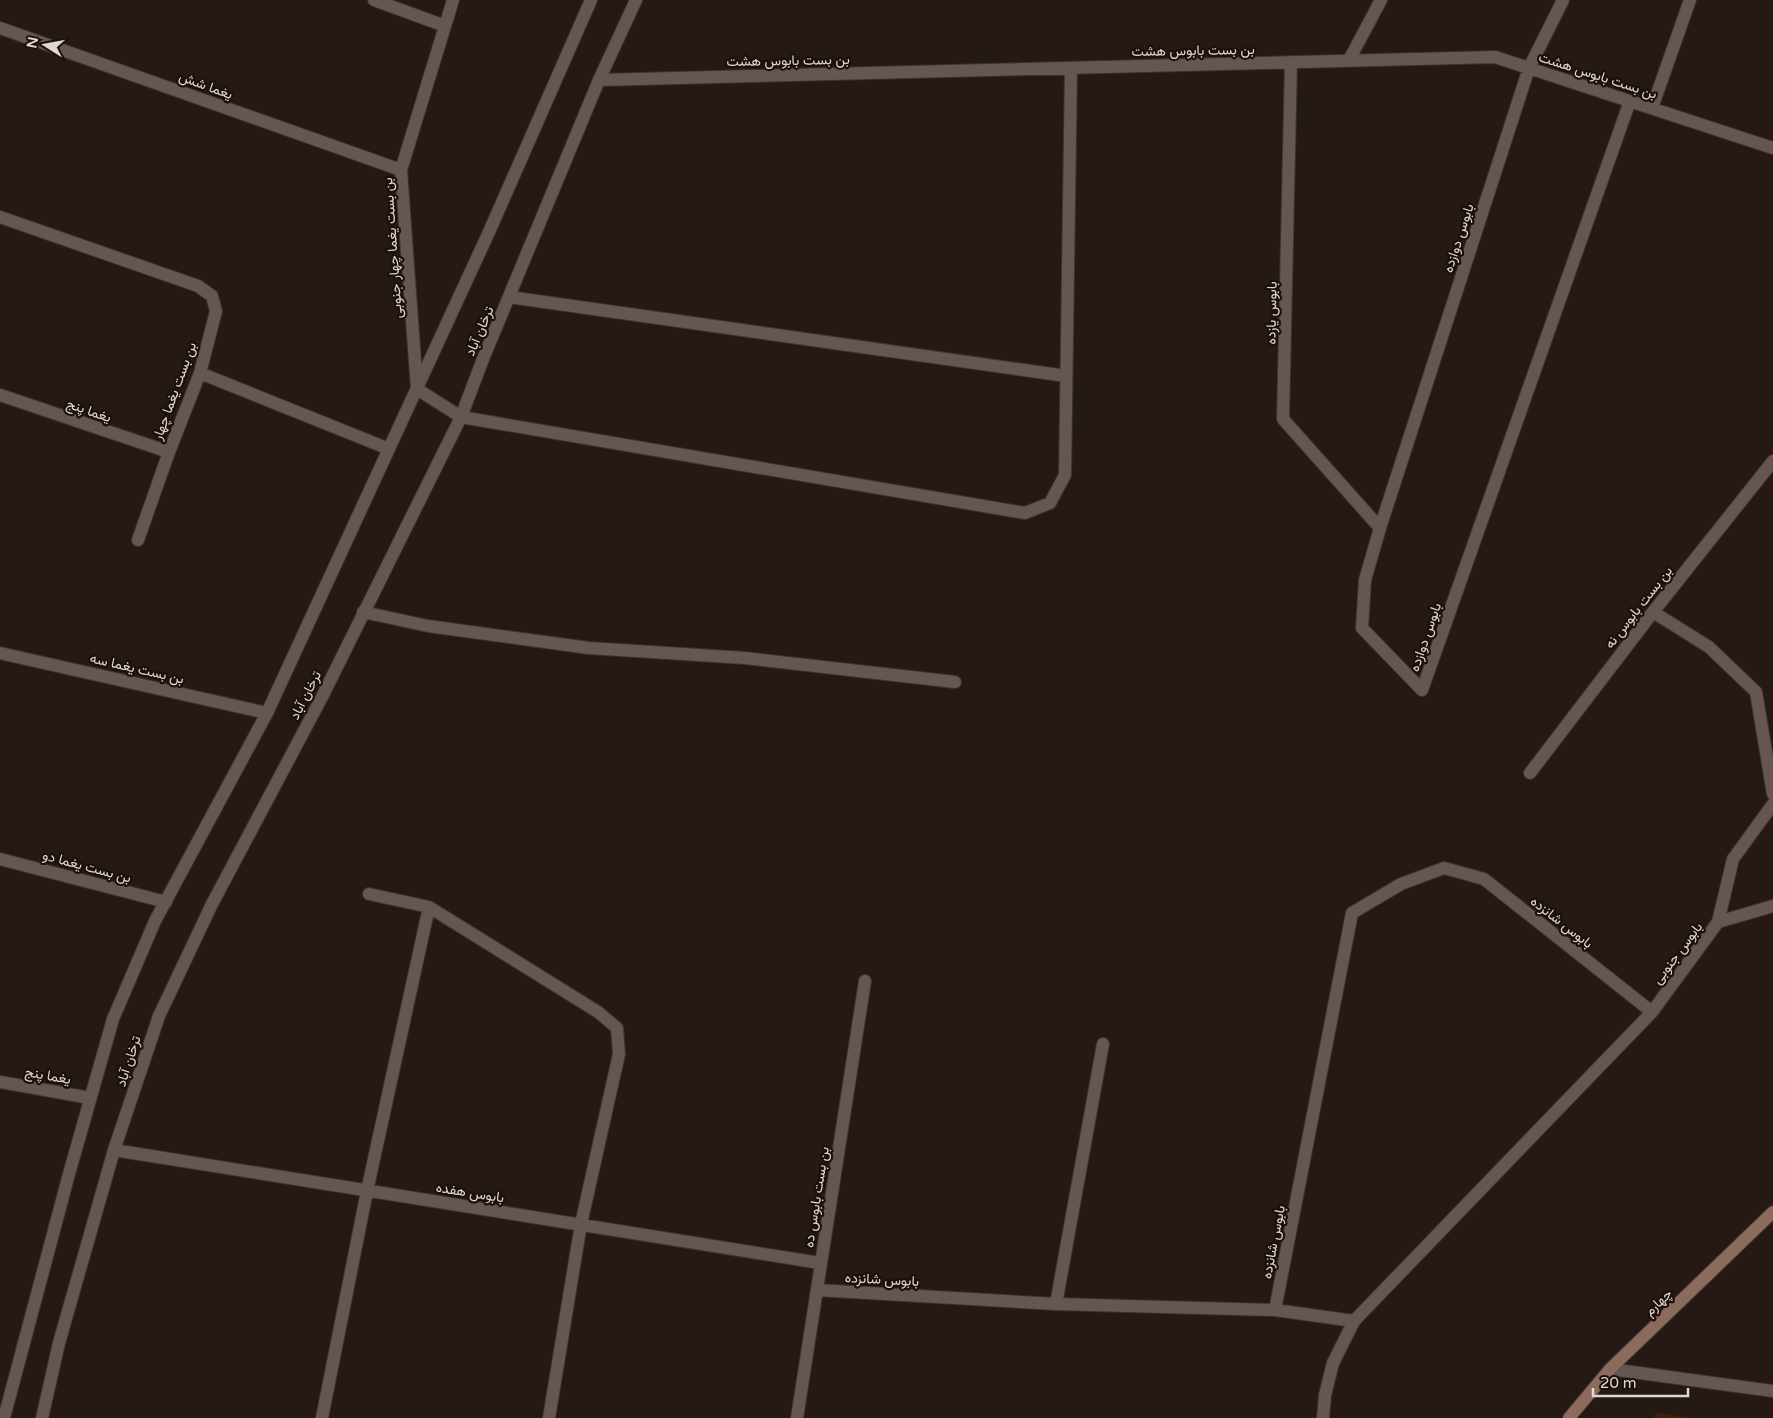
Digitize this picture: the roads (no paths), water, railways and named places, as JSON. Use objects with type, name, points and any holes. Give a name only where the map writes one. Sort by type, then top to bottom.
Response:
[{"type":"main road","name":"چهارم","points":[[1569,1418],[1610,1369],[1773,1212]]},
{"type":"street","points":[[374,0],[445,26]]},
{"type":"street","name":"بن بست یغما چهار جنوبی","points":[[416,389],[401,170],[453,0]]},
{"type":"street","name":"ترخان آباد","points":[[4,1418],[113,1019],[155,921],[267,713],[489,232],[591,0]]},
{"type":"street","name":"ترخان آباد","points":[[42,1418],[59,1343],[114,1150],[158,1016],[212,904],[322,697],[461,417],[483,359],[599,80],[636,0]]},
{"type":"street","points":[[1349,60],[1381,0]]},
{"type":"street","name":"بابوس دوازده","points":[[1563,0],[1529,68],[1380,528],[1365,580],[1362,628],[1422,690],[1630,101]]},
{"type":"street","points":[[1652,108],[1690,0]]},
{"type":"street","name":"یغما شش","points":[[0,28],[401,170]]},
{"type":"street","name":"بن بست بابوس هشت","points":[[599,80],[1495,57],[1773,148]]},
{"type":"street","name":"بابوس یازده","points":[[1291,62],[1283,419],[1380,528]]},
{"type":"street","points":[[416,389],[461,417],[1025,513],[1050,503],[1065,475],[1070,68]]},
{"type":"street","name":"بن بست یغما چهار","points":[[0,217],[198,286],[212,296],[216,311],[200,372],[168,452],[138,540]]},
{"type":"street","points":[[509,297],[1066,376]]},
{"type":"street","points":[[200,372],[389,449]]},
{"type":"street","name":"یغما پنج","points":[[0,395],[168,452]]},
{"type":"street","name":"بن بست بابوس نه","points":[[1530,773],[1652,612],[1773,461]]},
{"type":"street","points":[[363,612],[428,626],[589,648],[745,658],[955,682]]},
{"type":"street","points":[[1652,612],[1709,647],[1756,692],[1773,794]]},
{"type":"street","name":"بن بست یغما سه","points":[[0,653],[267,713]]},
{"type":"street","name":"بابوس جنوبی","points":[[1652,1012],[1718,922],[1732,860],[1773,804]]},
{"type":"street","name":"بن بست یغما دو","points":[[0,859],[166,902]]},
{"type":"street","name":"بابوس شانزده","points":[[1275,1310],[1352,913],[1401,884],[1444,868],[1484,879],[1652,1012]]},
{"type":"street","points":[[369,894],[429,908],[598,1012],[617,1028],[619,1054],[581,1224],[549,1418]]},
{"type":"street","points":[[1718,922],[1773,906]]},
{"type":"street","points":[[322,1418],[367,1191],[429,908]]},
{"type":"street","name":"بن بست بابوس ده","points":[[797,1418],[864,981]]},
{"type":"street","points":[[1323,1418],[1325,1395],[1333,1363],[1354,1321],[1652,1012]]},
{"type":"street","points":[[1056,1304],[1103,1044]]},
{"type":"street","name":"یغما پنج","points":[[0,1082],[90,1098]]},
{"type":"street","name":"بابوس هفده","points":[[114,1150],[820,1263]]},
{"type":"street","name":"بابوس شانزده","points":[[817,1290],[1056,1304],[1275,1310],[1354,1321]]},
{"type":"street","points":[[1610,1369],[1773,1391]]}]
